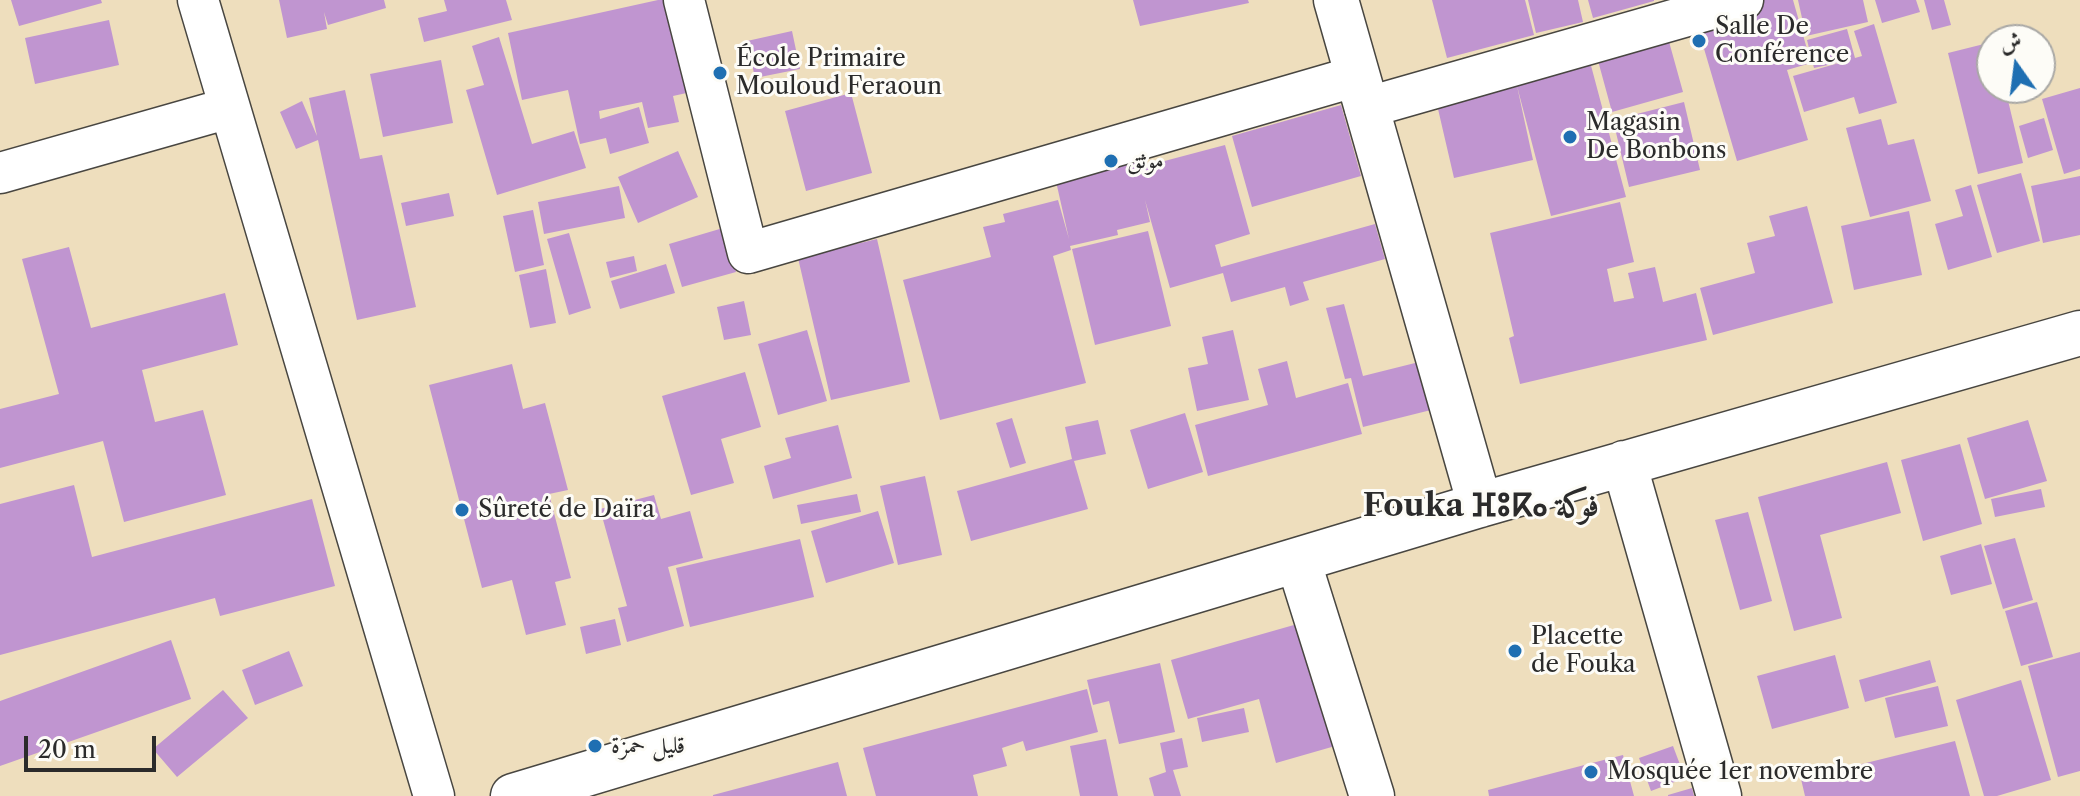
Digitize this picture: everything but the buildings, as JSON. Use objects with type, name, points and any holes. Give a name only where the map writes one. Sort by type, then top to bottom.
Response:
[{"type":"main road","points":[[1336,0],[1480,505]]},
{"type":"main road","points":[[513,796],[1480,505],[2080,333]]},
{"type":"main road","points":[[1624,463],[1719,796]]},
{"type":"main road","points":[[1298,560],[1372,796]]},
{"type":"street","points":[[198,0],[434,796]]},
{"type":"street","points":[[684,0],[748,253],[1361,92],[1743,0]]},
{"type":"street","points":[[0,173],[229,108]]},
{"type":"place","name":"Salle De Conférence","points":[[1699,41]]},
{"type":"place","name":"École Primaire Mouloud Feraoun","points":[[720,73]]},
{"type":"place","name":"Magasin De Bonbons","points":[[1570,137]]},
{"type":"place","name":"موثق","points":[[1111,161]]},
{"type":"place","name":"Sûreté de Daïra","points":[[462,510]]},
{"type":"place","name":"Placette de Fouka","points":[[1515,651]]},
{"type":"place","name":"قليل حمزة","points":[[595,746]]},
{"type":"place","name":"Mosquée 1er novembre","points":[[1591,772]]},
{"type":"district","name":"Fouka ⴼⵓⴽⴰ فوكة","points":[[1481,507]]}]
